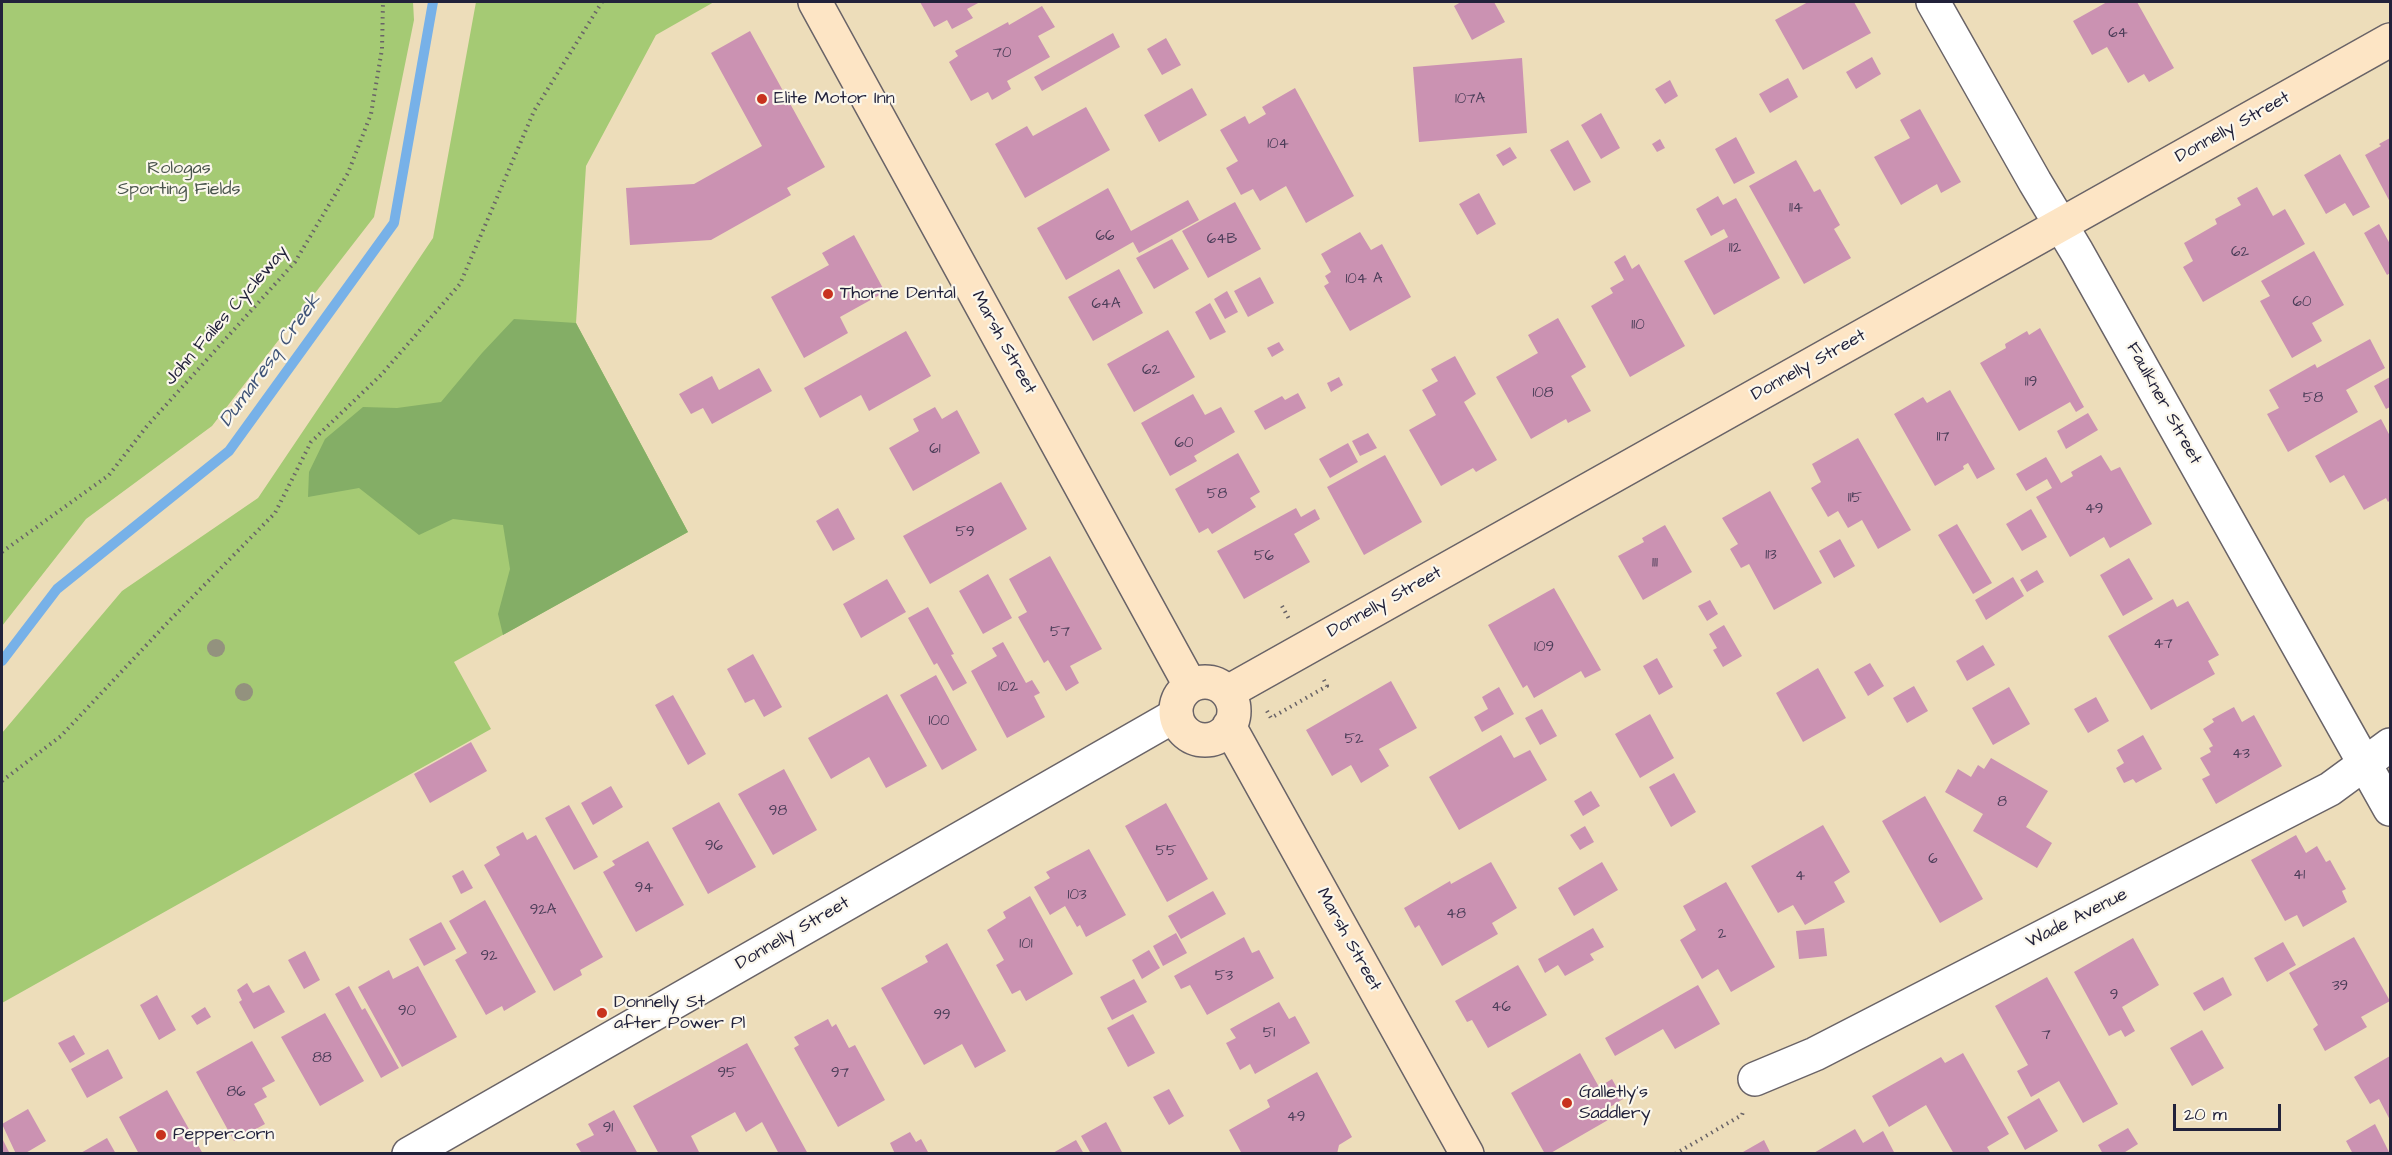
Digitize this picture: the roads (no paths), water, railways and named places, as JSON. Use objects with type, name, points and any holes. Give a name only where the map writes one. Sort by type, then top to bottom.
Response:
[{"type":"main road","name":"Marsh Street","points":[[815,2],[1190,685]]},
{"type":"main road","name":"Donnelly Street","points":[[1228,692],[2391,40]]},
{"type":"main road","points":[[1211,682],[1228,692],[1232,700],[1234,709],[1229,726],[1216,738],[1198,739],[1183,730],[1176,715],[1178,698],[1190,685],[1211,682]]},
{"type":"main road","name":"Marsh Street","points":[[1229,726],[1467,1154]]},
{"type":"street","name":"Faulkner Street","points":[[1933,2],[2060,224],[2378,754],[2391,809]]},
{"type":"street","name":"Donnelly Street","points":[[417,1152],[1176,715]]},
{"type":"street","name":"Wade Avenue","points":[[1755,1079],[1815,1054],[2330,789],[2378,754]]},
{"type":"waterway","name":"Dumaresq Creek","points":[[2,661],[57,589],[229,451],[394,223],[433,2]]},
{"type":"place","name":"Elite Motor Inn","points":[[762,99]]},
{"type":"place","name":"Thorne Dental","points":[[828,294]]},
{"type":"place","name":"Donnelly St after Power Pl","points":[[602,1013]]},
{"type":"place","name":"Galletly's Saddlery","points":[[1567,1103]]},
{"type":"place","name":"Peppercorn","points":[[161,1135]]},
{"type":"park label","name":"Rologas Sporting Fields","points":[[179,180]]}]
